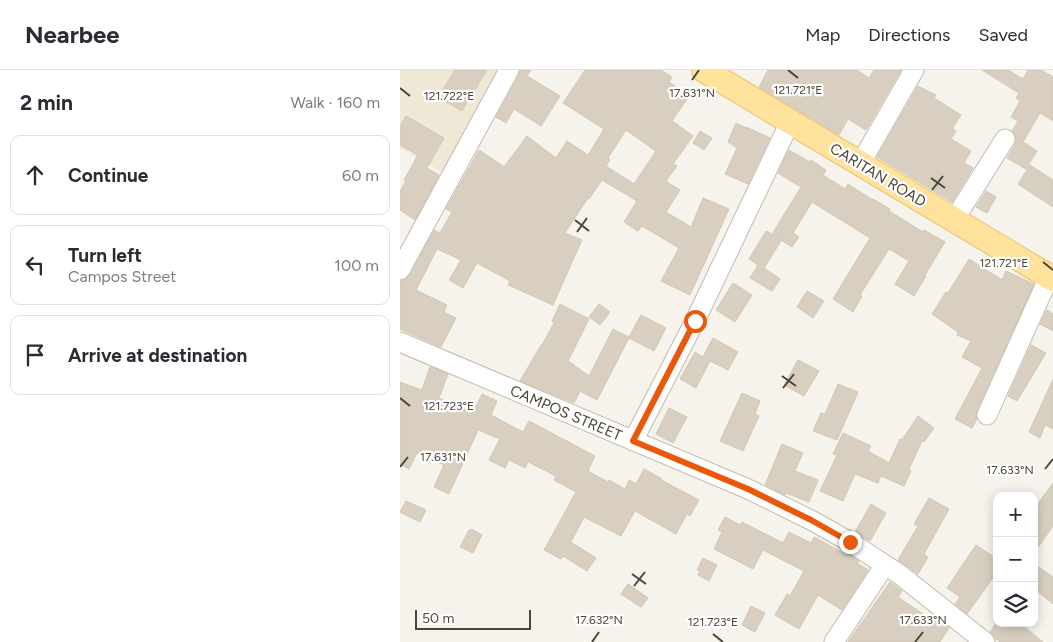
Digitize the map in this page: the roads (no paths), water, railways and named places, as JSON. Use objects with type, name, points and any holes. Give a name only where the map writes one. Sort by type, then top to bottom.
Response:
[{"type":"main road","name":"CARITAN ROAD","points":[[704,70],[1051,278]]},
{"type":"street","points":[[400,270],[509,70]]},
{"type":"street","points":[[860,164],[914,70]]},
{"type":"street","points":[[633,441],[695,321],[790,122]]},
{"type":"street","points":[[954,220],[1005,139]]},
{"type":"street","points":[[987,415],[1051,278]]},
{"type":"street","name":"CAMPOS STREET","points":[[400,342],[748,489],[811,520],[850,542],[899,574],[985,642]]},
{"type":"street","points":[[834,642],[885,565]]}]
